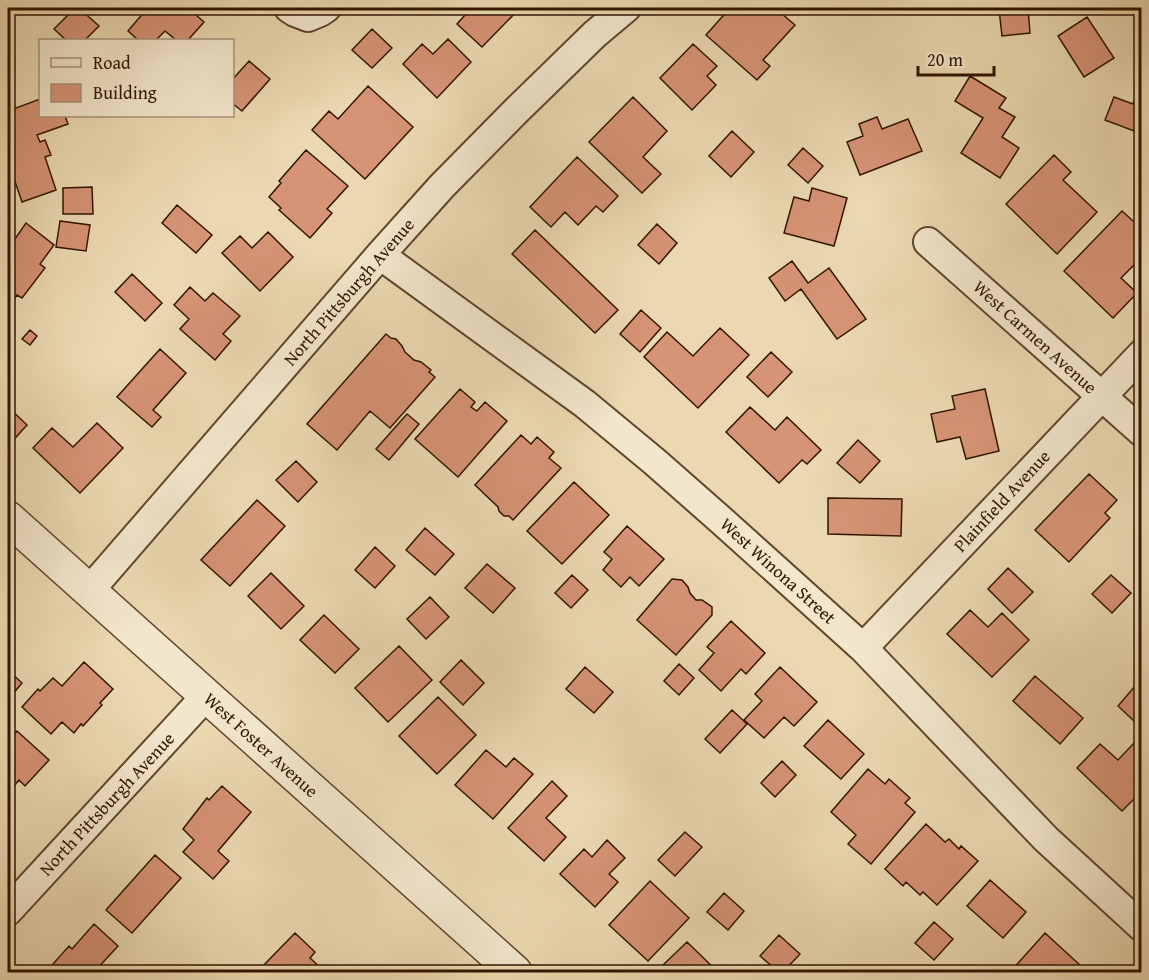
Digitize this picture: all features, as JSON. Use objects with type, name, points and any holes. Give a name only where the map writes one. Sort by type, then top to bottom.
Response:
[{"type":"street","name":"North Pittsburgh Avenue","points":[[89,591],[442,186],[515,112],[626,8]]},
{"type":"street","name":"West Carmen Avenue","points":[[928,242],[1142,432]]},
{"type":"street","name":"West Winona Street","points":[[380,255],[585,404],[722,521],[863,648],[1047,839],[1142,927]]},
{"type":"street","name":"Plainfield Avenue","points":[[863,648],[1142,354]]},
{"type":"street","name":"West Foster Avenue","points":[[8,518],[515,972]]},
{"type":"street","name":"North Pittsburgh Avenue","points":[[8,911],[206,696]]},
{"type":"building","points":[[75,8],[79,8],[99,26],[86,39],[65,39],[54,29]]},
{"type":"building","points":[[141,8],[188,8],[204,22],[189,39],[175,39],[165,31],[157,39],[137,39],[128,31],[145,11]]},
{"type":"building","points":[[458,8],[520,8],[482,47],[457,24],[465,15]]},
{"type":"building","points":[[730,8],[775,8],[795,25],[763,60],[770,66],[757,80],[706,35]]},
{"type":"building","points":[[1028,8],[1030,33],[1002,36],[999,9]]},
{"type":"building","points":[[1087,17],[1114,58],[1084,77],[1058,36]]},
{"type":"building","points":[[372,29],[392,48],[372,68],[352,50]]},
{"type":"building","points":[[448,39],[471,62],[437,98],[403,64],[422,44],[433,54]]},
{"type":"building","points":[[693,44],[717,66],[707,76],[716,85],[692,110],[660,78]]},
{"type":"building","points":[[249,61],[270,79],[242,111],[234,105],[234,78]]},
{"type":"building","points":[[970,76],[1006,98],[999,108],[1015,117],[1002,137],[1019,148],[1000,178],[961,153],[983,118],[955,101]]},
{"type":"building","points":[[1142,80],[1142,134],[1105,120],[1114,97],[1133,104]]},
{"type":"building","points":[[368,86],[413,127],[365,179],[312,130],[329,111],[338,119]]},
{"type":"building","points":[[633,97],[667,131],[643,157],[661,174],[642,193],[589,142]]},
{"type":"building","points":[[39,99],[39,117],[65,117],[68,124],[37,135],[40,142],[45,140],[51,155],[45,157],[56,190],[22,202],[8,161],[8,111]]},
{"type":"building","points":[[877,117],[882,129],[908,119],[922,151],[860,175],[847,142],[863,136],[859,124]]},
{"type":"building","points":[[732,131],[754,152],[731,177],[709,156]]},
{"type":"building","points":[[803,148],[823,166],[808,183],[788,165]]},
{"type":"building","points":[[306,150],[348,186],[327,209],[332,213],[310,238],[279,210],[281,208],[269,197],[281,183],[279,181]]},
{"type":"building","points":[[1054,155],[1071,172],[1063,180],[1097,212],[1057,254],[1006,204]]},
{"type":"building","points":[[577,157],[618,196],[603,212],[596,206],[578,225],[565,212],[551,227],[530,207]]},
{"type":"building","points":[[92,187],[93,214],[63,214],[63,188]]},
{"type":"building","points":[[812,188],[847,198],[834,246],[784,233],[794,197],[809,201]]},
{"type":"building","points":[[177,205],[212,235],[196,253],[162,223]]},
{"type":"building","points":[[1122,211],[1142,229],[1142,269],[1136,263],[1121,278],[1137,293],[1113,318],[1064,271]]},
{"type":"building","points":[[60,221],[90,225],[86,251],[56,247]]},
{"type":"building","points":[[26,223],[54,245],[40,264],[45,268],[22,298],[17,295],[8,308],[8,249]]},
{"type":"building","points":[[657,224],[677,243],[659,264],[638,245]]},
{"type":"building","points":[[535,230],[618,310],[595,333],[512,254]]},
{"type":"building","points":[[268,232],[293,257],[260,291],[222,253],[240,236],[252,248]]},
{"type":"building","points":[[792,261],[808,283],[829,268],[866,319],[837,339],[801,289],[785,301],[769,278]]},
{"type":"building","points":[[132,274],[162,303],[145,321],[115,292]]},
{"type":"building","points":[[190,287],[205,301],[213,293],[240,316],[223,334],[231,341],[215,360],[180,329],[189,319],[174,305]]},
{"type":"building","points":[[641,310],[661,328],[640,352],[620,334]]},
{"type":"building","points":[[720,328],[749,355],[698,408],[644,357],[667,332],[693,356]]},
{"type":"building","points":[[30,330],[37,336],[30,345],[22,339]]},
{"type":"building","points":[[386,334],[396,339],[405,352],[431,370],[429,372],[435,377],[390,428],[370,411],[337,450],[307,424]]},
{"type":"building","points":[[160,349],[186,373],[153,410],[161,417],[152,427],[117,397]]},
{"type":"building","points":[[771,352],[792,372],[768,397],[747,377]]},
{"type":"building","points":[[460,389],[475,402],[471,407],[477,411],[485,402],[507,421],[458,477],[415,439]]},
{"type":"building","points":[[985,389],[999,451],[966,459],[960,437],[937,442],[931,414],[955,409],[952,396]]},
{"type":"building","points":[[8,407],[27,425],[8,446]]},
{"type":"building","points":[[750,407],[775,430],[787,417],[821,450],[807,464],[802,460],[779,483],[726,432]]},
{"type":"building","points":[[407,414],[419,424],[389,460],[376,449]]},
{"type":"building","points":[[97,423],[123,448],[80,493],[33,448],[52,428],[73,447]]},
{"type":"building","points":[[521,435],[531,444],[537,437],[554,452],[549,458],[561,468],[513,520],[509,516],[504,516],[475,485]]},
{"type":"building","points":[[858,440],[880,461],[860,483],[837,463]]},
{"type":"building","points":[[296,461],[317,482],[298,502],[276,480]]},
{"type":"building","points":[[1089,474],[1117,500],[1105,513],[1110,518],[1069,562],[1035,530]]},
{"type":"building","points":[[574,482],[609,515],[562,564],[527,531]]},
{"type":"building","points":[[828,498],[902,499],[901,536],[828,534]]},
{"type":"building","points":[[257,500],[285,526],[230,586],[201,560]]},
{"type":"building","points":[[627,526],[664,559],[639,586],[630,577],[621,587],[603,570],[612,559],[604,552]]},
{"type":"building","points":[[425,528],[454,554],[435,575],[406,550]]},
{"type":"building","points":[[375,547],[395,566],[375,588],[355,570]]},
{"type":"building","points":[[487,564],[515,588],[493,613],[465,588]]},
{"type":"building","points":[[1008,568],[1033,592],[1012,613],[988,589]]},
{"type":"building","points":[[271,573],[304,606],[281,629],[248,596]]},
{"type":"building","points":[[572,575],[588,590],[571,608],[555,593]]},
{"type":"building","points":[[1111,575],[1131,593],[1112,613],[1092,594]]},
{"type":"building","points":[[672,579],[682,580],[696,600],[702,600],[712,607],[712,615],[676,655],[637,620]]},
{"type":"building","points":[[430,597],[449,617],[426,639],[407,619]]},
{"type":"building","points":[[970,610],[988,627],[1002,613],[1029,640],[992,677],[947,634]]},
{"type":"building","points":[[324,615],[359,649],[335,673],[300,640]]},
{"type":"building","points":[[731,621],[765,653],[746,674],[741,669],[721,691],[699,670],[714,653],[707,647]]},
{"type":"building","points":[[399,646],[432,680],[388,722],[355,688]]},
{"type":"building","points":[[461,660],[484,683],[463,705],[440,682]]},
{"type":"building","points":[[84,662],[113,689],[100,703],[102,705],[74,733],[62,722],[51,734],[22,707],[38,689],[40,691],[53,678],[62,686]]},
{"type":"building","points":[[679,664],[694,678],[679,695],[664,681]]},
{"type":"building","points":[[585,667],[613,692],[594,713],[566,689]]},
{"type":"building","points":[[780,667],[817,702],[794,726],[784,717],[764,738],[744,720],[762,701],[755,694]]},
{"type":"building","points":[[8,670],[22,683],[8,700]]},
{"type":"building","points":[[1035,676],[1083,718],[1060,744],[1013,701]]},
{"type":"building","points":[[1135,686],[1142,692],[1142,715],[1135,722],[1118,706]]},
{"type":"building","points":[[438,697],[476,735],[437,774],[399,736]]},
{"type":"building","points":[[732,710],[747,724],[720,753],[705,739]]},
{"type":"building","points":[[828,720],[864,754],[841,779],[804,746]]},
{"type":"building","points":[[17,731],[49,760],[25,786],[19,780],[8,793],[8,741]]},
{"type":"building","points":[[1134,743],[1142,750],[1142,791],[1122,811],[1077,768],[1100,744],[1118,760]]},
{"type":"building","points":[[486,750],[506,767],[514,758],[533,774],[493,819],[455,785]]},
{"type":"building","points":[[782,761],[796,775],[775,797],[761,783]]},
{"type":"building","points":[[868,769],[885,784],[889,779],[910,798],[905,803],[915,812],[871,864],[848,844],[856,835],[831,812]]},
{"type":"building","points":[[552,781],[567,796],[546,818],[566,837],[544,861],[508,828]]},
{"type":"building","points":[[222,786],[251,812],[218,851],[229,861],[213,879],[183,852],[194,840],[183,829],[207,798],[209,800]]},
{"type":"building","points":[[926,824],[945,842],[949,839],[959,849],[961,846],[978,861],[937,905],[923,892],[920,895],[906,882],[903,886],[885,869]]},
{"type":"building","points":[[685,832],[702,847],[675,876],[658,860]]},
{"type":"building","points":[[607,840],[625,858],[609,874],[618,882],[595,907],[560,874],[584,849],[592,857]]},
{"type":"building","points":[[155,855],[181,878],[132,933],[106,910]]},
{"type":"building","points":[[990,880],[1026,912],[1003,938],[967,906]]},
{"type":"building","points":[[650,881],[689,918],[648,961],[609,925]]},
{"type":"building","points":[[724,893],[744,911],[728,930],[707,912]]},
{"type":"building","points":[[934,922],[953,939],[934,960],[915,943]]},
{"type":"building","points":[[94,924],[118,946],[94,972],[46,972],[69,946],[72,949]]},
{"type":"building","points":[[295,933],[315,952],[310,958],[325,972],[266,972],[261,968]]},
{"type":"building","points":[[1045,933],[1081,966],[1075,972],[1010,972]]},
{"type":"building","points":[[779,935],[800,954],[783,972],[779,972],[760,956]]},
{"type":"building","points":[[687,942],[718,972],[668,972],[662,966]]}]
